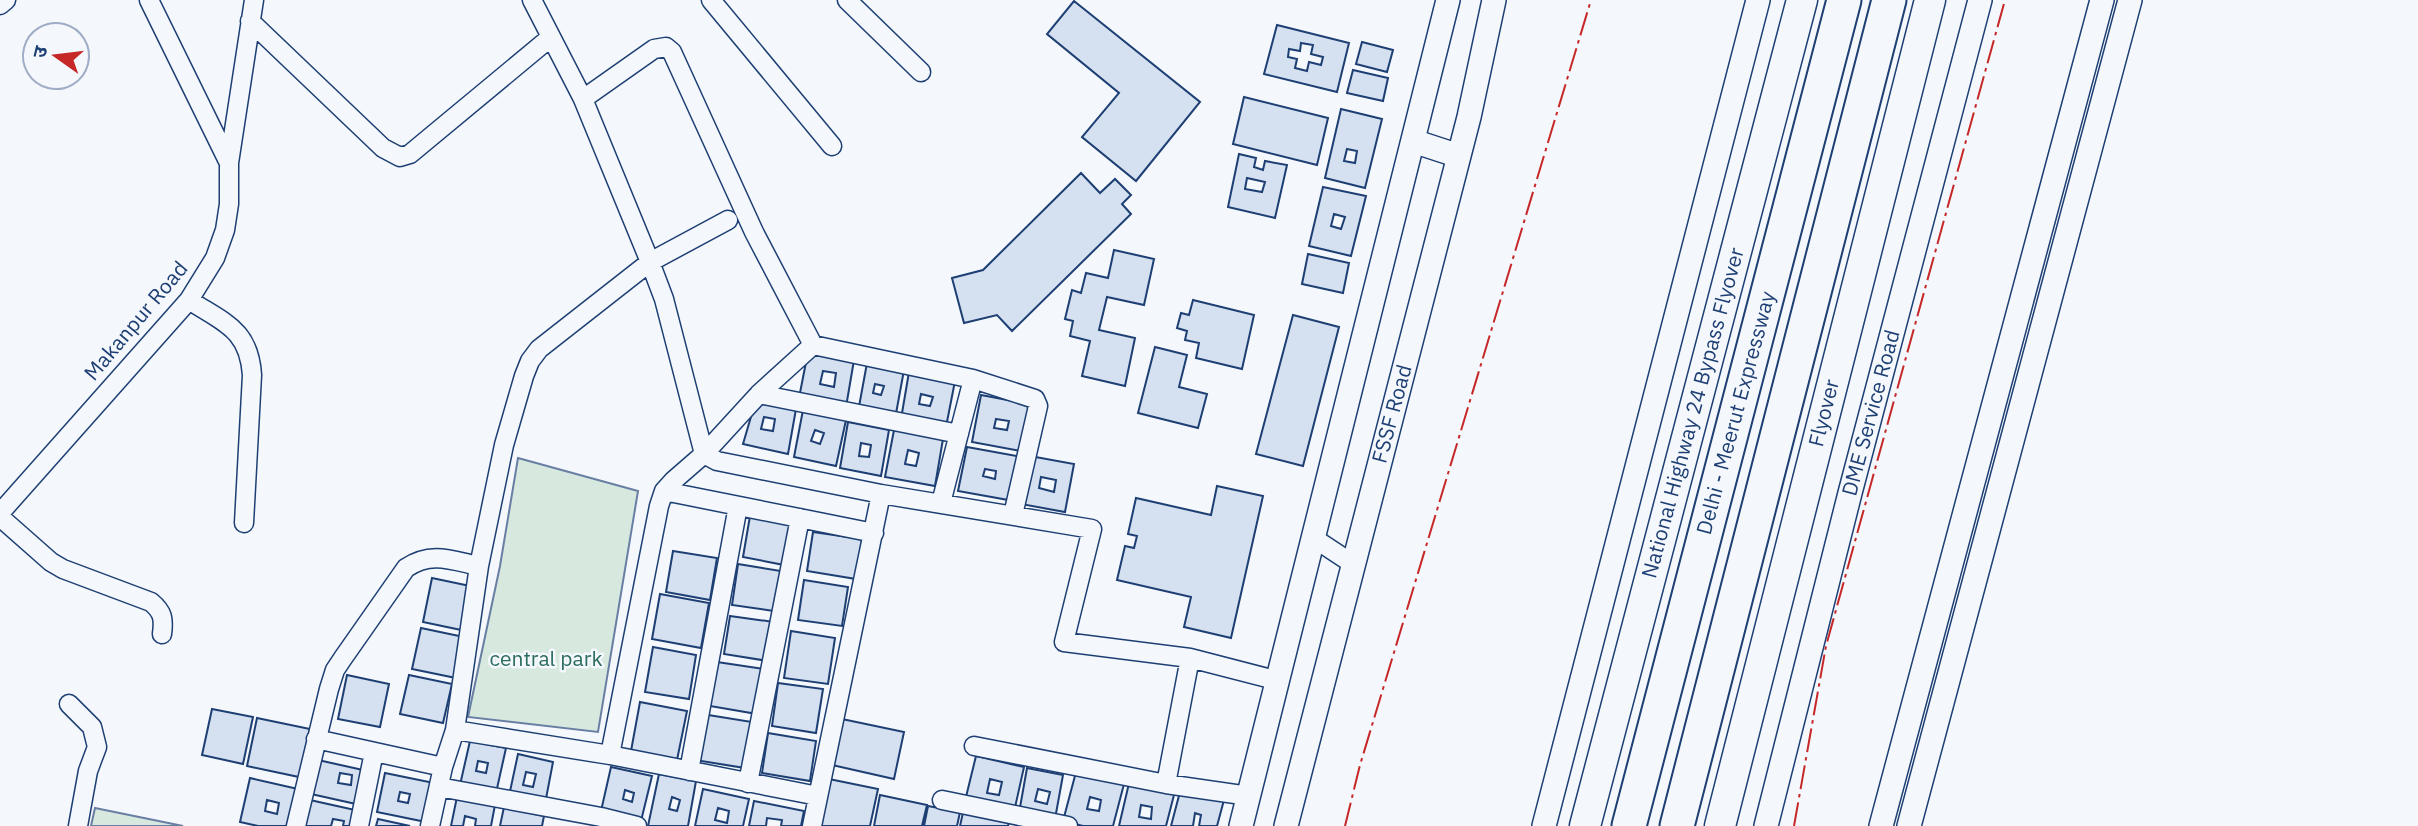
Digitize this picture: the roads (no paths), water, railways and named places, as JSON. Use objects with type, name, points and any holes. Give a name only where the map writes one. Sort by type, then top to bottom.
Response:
[{"type":"highway","name":"National Highway 24 Bypass Flyover","points":[[1585,826],[1802,0]]},
{"type":"highway","name":"Delhi - Meerut Expressway","points":[[1629,826],[1844,0]]},
{"type":"highway","points":[[1677,826],[1889,0]]},
{"type":"highway","name":"Flyover","points":[[1720,826],[1930,0]]},
{"type":"street","points":[[0,5],[6,0]]},
{"type":"street","points":[[149,0],[229,163]]},
{"type":"street","name":"Makanpur Road","points":[[0,515],[188,300],[215,258],[225,230],[229,204],[229,163],[254,0]]},
{"type":"street","points":[[533,0],[583,99],[664,299],[704,454],[717,461],[881,494],[1092,529],[1064,642],[1190,658],[1279,681]]},
{"type":"street","points":[[711,0],[832,146]]},
{"type":"street","points":[[847,0],[921,72]]},
{"type":"street","name":"FSSF Road","points":[[1241,826],[1315,540],[1448,0]]},
{"type":"street","name":"FSSF Road","points":[[1286,826],[1459,156],[1494,0]]},
{"type":"street","points":[[1545,826],[1758,0]]},
{"type":"street","name":"DME Service Road","points":[[1766,826],[1850,492],[1980,0]]},
{"type":"street","points":[[1881,826],[2102,0]]},
{"type":"street","points":[[1909,826],[2130,0]]},
{"type":"street","points":[[250,21],[383,148],[400,157],[410,154],[551,37]]},
{"type":"street","points":[[583,99],[654,49],[666,47],[671,52],[754,232],[813,345]]},
{"type":"street","points":[[2068,126],[2095,132]]},
{"type":"street","points":[[1413,141],[1459,156]]},
{"type":"street","points":[[430,826],[443,767],[455,730],[479,566],[506,433],[530,361],[539,349],[650,262],[728,220]]},
{"type":"street","points":[[188,300],[239,333],[248,346],[251,357],[253,375],[244,523]]},
{"type":"street","points":[[813,345],[973,379],[1038,402],[1013,515]]},
{"type":"street","points":[[610,755],[664,491],[704,454],[759,394],[813,345]]},
{"type":"street","points":[[941,503],[973,379]]},
{"type":"street","points":[[759,394],[959,434]]},
{"type":"street","points":[[664,491],[874,533]]},
{"type":"street","points":[[812,826],[881,494]]},
{"type":"street","points":[[689,771],[738,506]]},
{"type":"street","points":[[0,515],[51,562],[63,569],[151,602],[160,610],[164,620],[162,634]]},
{"type":"street","points":[[748,783],[800,519]]},
{"type":"street","points":[[1315,540],[1353,564]]},
{"type":"street","points":[[296,826],[335,670],[407,568],[425,558],[479,566]]},
{"type":"street","points":[[1166,784],[1190,658]]},
{"type":"street","points":[[69,704],[92,727],[97,747],[88,771],[78,826]]},
{"type":"street","points":[[455,730],[610,755],[818,796]]},
{"type":"street","points":[[316,739],[443,767]]},
{"type":"street","points":[[974,746],[1166,784],[1249,796]]},
{"type":"street","points":[[359,826],[374,752]]},
{"type":"street","points":[[439,787],[637,826]]},
{"type":"street","points":[[942,800],[1068,826]]},
{"type":"park label","name":"central park","points":[[546,659]]}]
